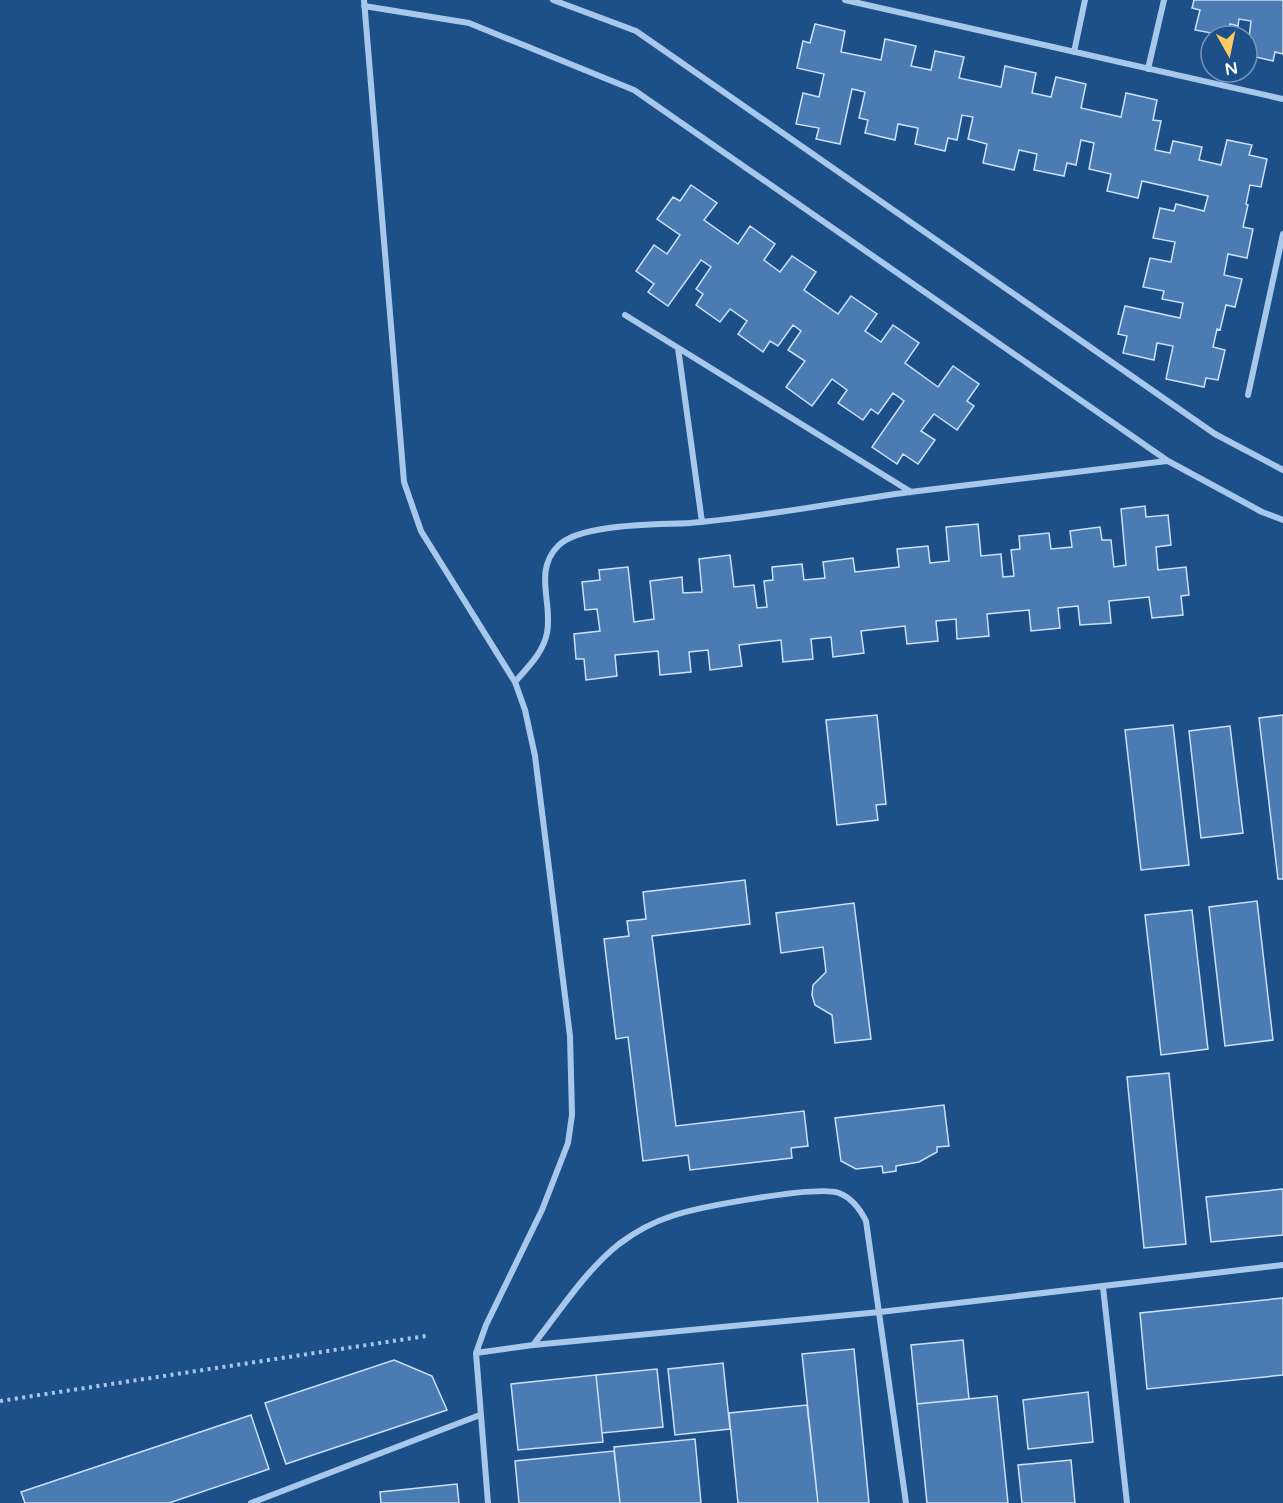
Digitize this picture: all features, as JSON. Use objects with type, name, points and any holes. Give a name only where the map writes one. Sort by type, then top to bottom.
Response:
[{"type":"street","points":[[553,0],[636,31],[1206,428],[1283,470]]},
{"type":"street","points":[[845,0],[1283,99]]},
{"type":"street","points":[[1074,52],[1085,0]]},
{"type":"street","points":[[1148,69],[1164,0]]},
{"type":"street","points":[[488,1503],[476,1353],[486,1325],[560,1169],[568,1143],[572,1114],[570,1035],[535,756],[525,710],[515,682],[421,531],[404,482],[364,3],[469,23],[634,90],[1168,461],[1262,512],[1283,520]]},
{"type":"street","points":[[1248,395],[1283,234]]},
{"type":"street","points":[[625,315],[911,492]]},
{"type":"street","points":[[678,348],[702,522]]},
{"type":"street","points":[[515,682],[531,664],[546,634],[548,619],[544,576],[546,565],[559,544],[580,533],[702,522],[911,492],[1168,461]]},
{"type":"street","points":[[534,1345],[599,1262],[620,1243],[645,1228],[698,1209],[815,1191],[841,1194],[861,1210],[868,1228],[906,1503]]},
{"type":"street","points":[[476,1353],[534,1345],[880,1312],[1283,1265]]},
{"type":"street","points":[[1103,1287],[1128,1503]]},
{"type":"street","points":[[251,1503],[480,1415]]},
{"type":"path","points":[[0,1401],[426,1336]]},
{"type":"building","points":[[1194,0],[1283,0],[1283,54],[1275,52],[1273,61],[1259,58],[1259,24],[1251,24],[1251,21],[1239,19],[1238,24],[1199,24],[1199,31],[1195,30],[1200,10],[1192,8]]},
{"type":"building","points":[[815,24],[845,31],[841,52],[881,60],[885,39],[916,46],[911,66],[931,70],[935,51],[964,57],[959,78],[1001,87],[1005,66],[1036,73],[1032,93],[1051,97],[1056,77],[1086,84],[1081,108],[1121,117],[1126,93],[1157,100],[1153,120],[1161,121],[1155,150],[1170,153],[1173,141],[1202,147],[1199,160],[1221,165],[1227,140],[1252,145],[1249,155],[1267,159],[1261,187],[1250,185],[1246,204],[1248,205],[1243,227],[1253,229],[1247,258],[1228,254],[1224,275],[1242,279],[1235,307],[1226,305],[1220,330],[1217,329],[1213,347],[1225,350],[1218,380],[1206,378],[1204,387],[1166,379],[1173,346],[1157,343],[1154,360],[1123,353],[1127,336],[1118,334],[1125,306],[1180,318],[1183,303],[1162,299],[1164,291],[1143,287],[1150,258],[1171,262],[1175,242],[1153,238],[1160,208],[1174,211],[1176,204],[1204,211],[1208,196],[1142,181],[1138,198],[1107,191],[1111,174],[1089,169],[1094,143],[1081,140],[1076,165],[1067,163],[1064,176],[1034,170],[1037,154],[1019,150],[1014,170],[983,163],[987,144],[968,139],[973,117],[962,115],[957,140],[948,138],[945,151],[915,144],[918,128],[898,124],[895,140],[865,133],[868,120],[859,118],[865,92],[852,89],[840,144],[816,139],[819,128],[796,124],[803,93],[819,97],[824,74],[797,68],[803,41],[810,43]]},
{"type":"building","points":[[691,185],[717,203],[704,220],[738,244],[750,226],[775,244],[764,260],[780,272],[792,256],[816,272],[804,290],[838,314],[851,296],[877,314],[865,331],[881,342],[893,325],[919,343],[905,363],[938,387],[953,366],[979,384],[967,401],[974,406],[957,430],[934,414],[921,431],[935,440],[918,464],[903,454],[897,464],[872,447],[904,401],[893,393],[878,414],[871,409],[863,420],[838,403],[847,390],[832,379],[812,406],[786,387],[805,361],[788,350],[801,331],[793,325],[778,346],[770,341],[763,352],[738,334],[747,321],[730,309],[720,322],[696,305],[703,294],[696,289],[711,267],[701,260],[668,306],[648,292],[654,284],[636,271],[654,245],[667,254],[680,235],[657,219],[673,197],[680,201]]},
{"type":"building","points":[[1145,506],[1146,517],[1168,515],[1171,545],[1156,547],[1158,570],[1186,567],[1189,595],[1181,596],[1183,615],[1152,618],[1149,597],[1109,601],[1111,623],[1080,625],[1078,606],[1058,608],[1060,628],[1031,631],[1029,610],[987,614],[989,636],[957,639],[956,619],[936,621],[938,641],[907,644],[905,626],[861,631],[864,653],[833,657],[831,637],[811,639],[813,659],[783,662],[781,640],[739,645],[742,666],[710,670],[708,650],[689,652],[691,672],[660,675],[658,651],[615,655],[617,676],[586,680],[584,659],[576,659],[574,634],[600,631],[597,609],[585,610],[582,582],[600,580],[599,570],[628,567],[634,622],[654,619],[650,581],[682,577],[683,593],[702,592],[699,559],[730,555],[734,587],[754,585],[757,608],[767,607],[764,581],[773,580],[772,567],[802,564],[804,580],[825,578],[823,562],[853,558],[855,572],[899,567],[897,549],[928,546],[930,563],[949,561],[946,527],[978,524],[981,556],[1001,554],[1003,577],[1014,576],[1011,550],[1020,549],[1019,536],[1049,533],[1051,549],[1072,547],[1070,531],[1100,527],[1102,540],[1111,540],[1114,567],[1126,565],[1121,509]]},
{"type":"building","points":[[877,715],[886,804],[876,805],[878,820],[837,825],[826,720]]},
{"type":"building","points":[[1283,715],[1283,879],[1278,879],[1259,718]]},
{"type":"building","points":[[1173,725],[1189,865],[1141,870],[1125,730]]},
{"type":"building","points":[[1230,726],[1243,833],[1201,838],[1189,731]]},
{"type":"building","points":[[745,880],[750,924],[652,936],[676,1126],[804,1111],[808,1146],[791,1148],[792,1158],[690,1170],[688,1155],[643,1161],[628,1037],[616,1039],[604,939],[629,936],[627,921],[646,919],[643,892]]},
{"type":"building","points":[[1257,901],[1273,1040],[1225,1046],[1209,907]]},
{"type":"building","points":[[854,903],[871,1039],[835,1043],[832,1015],[815,1005],[812,995],[813,985],[826,972],[823,947],[781,953],[776,913]]},
{"type":"building","points":[[1192,910],[1208,1049],[1161,1055],[1145,915]]},
{"type":"building","points":[[1169,1073],[1186,1244],[1144,1248],[1127,1077]]},
{"type":"building","points":[[944,1105],[949,1146],[937,1147],[937,1152],[919,1162],[896,1166],[896,1171],[883,1173],[882,1166],[856,1169],[841,1161],[835,1118]]},
{"type":"building","points":[[1283,1189],[1283,1235],[1211,1242],[1206,1197]]},
{"type":"building","points":[[1283,1298],[1283,1375],[1147,1389],[1140,1313]]},
{"type":"building","points":[[963,1340],[969,1399],[917,1404],[911,1345]]},
{"type":"building","points":[[854,1349],[869,1503],[818,1503],[802,1354]]},
{"type":"building","points":[[394,1360],[432,1376],[447,1410],[286,1464],[265,1403]]},
{"type":"building","points":[[723,1363],[730,1429],[675,1435],[668,1369]]},
{"type":"building","points":[[657,1369],[663,1427],[602,1433],[596,1375]]},
{"type":"building","points":[[596,1375],[603,1442],[518,1450],[511,1384]]},
{"type":"building","points":[[1088,1392],[1093,1442],[1028,1449],[1023,1400]]},
{"type":"building","points":[[997,1396],[1008,1503],[927,1503],[917,1404]]},
{"type":"building","points":[[807,1405],[818,1503],[738,1503],[729,1413]]},
{"type":"building","points":[[251,1415],[269,1469],[169,1503],[25,1503],[21,1492]]},
{"type":"building","points":[[695,1439],[701,1503],[620,1503],[614,1447]]},
{"type":"building","points":[[614,1451],[620,1503],[519,1503],[515,1461]]},
{"type":"building","points":[[1071,1460],[1075,1503],[1022,1503],[1018,1465]]},
{"type":"building","points":[[457,1484],[459,1503],[381,1503],[380,1492]]}]
